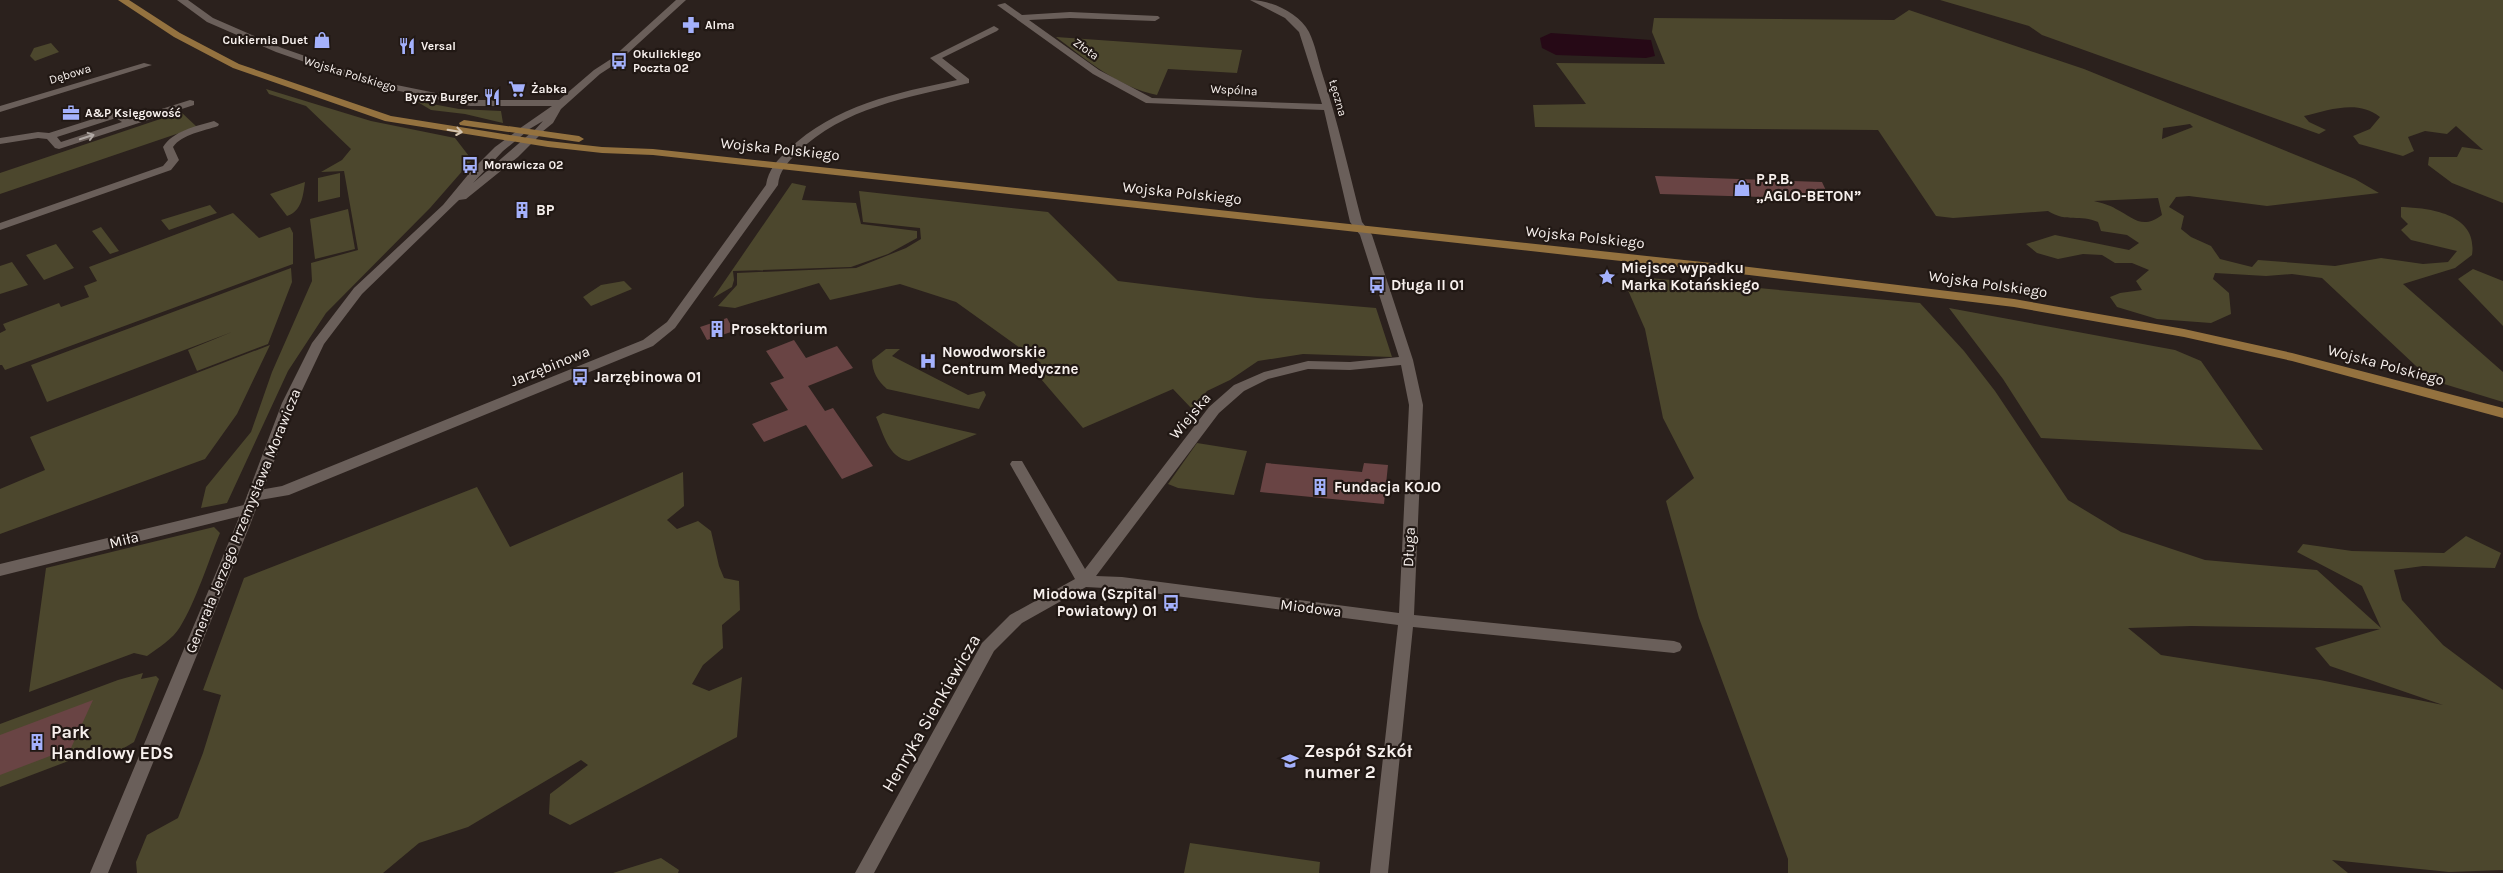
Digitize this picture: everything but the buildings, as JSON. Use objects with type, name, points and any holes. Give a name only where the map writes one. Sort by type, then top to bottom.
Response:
[{"type":"main road","name":"Wojska Polskiego","points":[[124,0],[202,50],[236,66],[389,119],[528,142],[602,150],[653,152],[1880,285],[2096,316],[2292,357],[2503,413]]},
{"type":"main road","name":"Wojska Polskiego","points":[[138,0],[160,24]]},
{"type":"main road","name":"Wojska Polskiego","points":[[332,100],[440,120],[609,143],[653,152]]},
{"type":"street","name":"Wojska Polskiego","points":[[182,0],[210,20],[279,50],[330,69],[384,85],[470,103],[559,105]]},
{"type":"street","points":[[521,131],[559,105],[596,72],[614,61],[681,0]]},
{"type":"street","name":"Łęczna","points":[[1255,0],[1297,22],[1304,32],[1328,108],[1354,216],[1362,229]]},
{"type":"street","name":"Złota","points":[[1002,5],[1096,72],[1141,97]]},
{"type":"street","name":"Złota","points":[[1019,18],[1045,14],[1155,18]]},
{"type":"street","points":[[779,166],[812,133],[843,114],[884,99],[966,81],[934,58],[994,29]]},
{"type":"street","name":"Dębowa","points":[[0,109],[129,69],[147,66]]},
{"type":"street","name":"Wspólna","points":[[1141,97],[1161,103],[1188,101],[1328,108]]},
{"type":"street","points":[[0,141],[38,135],[50,136],[59,146],[190,103]]},
{"type":"street","name":"Generała Jerzego Przemysława Morawicza","points":[[447,207],[473,189],[528,142],[549,121],[559,105]]},
{"type":"street","points":[[0,227],[167,168],[174,160],[168,147],[172,141],[214,124]]},
{"type":"street","name":"Generała Jerzego Przemysława Morawicza","points":[[98,873],[251,503],[289,403],[318,343],[358,291],[447,207],[476,172],[521,131]]},
{"type":"street","name":"Jarzębinowa","points":[[251,503],[648,344],[672,325],[772,185],[772,176],[779,166]]},
{"type":"street","name":"Długa","points":[[1362,229],[1370,245],[1407,360],[1416,405],[1406,620],[1379,873]]},
{"type":"street","name":"Wiejska","points":[[1084,581],[1214,410],[1239,388],[1264,376],[1308,365],[1350,366],[1407,360]]},
{"type":"street","points":[[1017,464],[1084,581]]},
{"type":"street","name":"Miła","points":[[0,570],[251,503]]},
{"type":"street","name":"Miodowa","points":[[1084,581],[1122,583],[1406,620],[1674,646]]},
{"type":"street","name":"Henryka Sienkiewicza","points":[[864,873],[988,648],[1016,619],[1084,581]]},
{"type":"shaded area","points":[[1940,0],[2503,0],[2503,203],[2452,183],[2428,165],[2429,157],[2457,157],[2462,147],[2483,150],[2456,126],[2447,134],[2425,131],[2408,137],[2414,151],[2403,156],[2359,144],[2353,136],[2370,129],[2380,117],[2362,108],[2333,109],[2304,116],[2309,122],[2326,130],[2319,134],[2042,35],[2029,26]]},
{"type":"shaded area","points":[[1909,10],[2084,69],[2355,179],[2379,193],[2267,206],[2189,196],[2176,197],[2169,207],[2184,216],[2181,229],[2191,237],[2211,246],[2220,259],[2252,267],[2258,260],[2335,266],[2381,258],[2423,264],[2448,262],[2457,251],[2411,240],[2401,230],[2408,224],[2401,217],[2401,207],[2439,212],[2461,222],[2468,231],[2472,241],[2472,255],[2455,268],[2403,284],[2503,372],[2503,402],[2431,380],[2322,278],[2292,274],[2266,276],[2215,273],[2213,279],[2229,293],[2231,314],[2211,323],[2157,319],[2117,307],[2110,297],[2120,293],[2142,290],[2136,281],[2149,270],[2132,263],[2115,263],[2102,255],[2083,254],[2058,259],[2037,253],[2026,244],[2055,235],[2129,250],[2139,243],[2127,235],[2101,231],[2098,222],[2061,217],[2048,211],[1953,218],[1936,216],[1878,130],[1535,127],[1533,105],[1586,104],[1556,63],[1665,64],[1652,32],[1654,18],[1894,20]],"holes":[[[2190,124],[2193,127],[2162,139],[2163,128]],[[2158,198],[2162,215],[2149,222],[2138,221],[2111,206],[2094,201]]]},
{"type":"shaded area","points":[[1551,33],[1651,40],[1655,56],[1646,58],[1556,55],[1542,48],[1540,38]]},
{"type":"shaded area","points":[[1056,37],[1242,50],[1237,73],[1168,69],[1157,95],[1129,86],[1116,79]]},
{"type":"shaded area","points":[[51,43],[59,52],[35,61],[30,56],[34,48]]},
{"type":"shaded area","points":[[266,89],[371,121],[455,138],[472,160],[430,208],[326,313],[288,371],[227,503],[201,508],[206,487],[251,432],[272,372],[312,281],[311,263],[358,250],[344,171],[321,172],[342,160],[351,149],[306,106],[269,94]]},
{"type":"shaded area","points":[[416,101],[459,109],[501,111],[503,123],[465,114],[431,110]]},
{"type":"shaded area","points":[[181,112],[197,127],[0,194],[0,173]]},
{"type":"shaded area","points":[[340,173],[340,197],[318,202],[318,178]]},
{"type":"shaded area","points":[[305,182],[299,207],[287,216],[270,194]]},
{"type":"shaded area","points":[[792,183],[806,186],[802,200],[856,203],[861,224],[917,231],[917,238],[888,254],[851,267],[733,271],[734,280],[732,287],[713,298]]},
{"type":"shaded area","points":[[859,191],[1048,212],[1118,281],[1257,298],[1376,308],[1392,357],[1303,354],[1258,361],[1230,380],[1207,391],[1192,409],[1173,389],[1083,428],[1035,372],[1041,363],[956,302],[900,284],[830,300],[819,283],[735,308],[718,306],[737,285],[737,273],[856,268],[906,248],[921,239],[920,228],[863,222]]},
{"type":"shaded area","points":[[210,205],[217,213],[169,230],[161,220]]},
{"type":"shaded area","points":[[348,209],[355,249],[315,259],[310,219]]},
{"type":"shaded area","points":[[233,213],[259,238],[290,227],[293,233],[293,264],[5,370],[0,365],[0,333],[6,330],[3,324],[59,303],[61,307],[89,297],[84,286],[97,281],[89,267]]},
{"type":"shaded area","points":[[101,227],[119,251],[110,254],[92,231]]},
{"type":"shaded area","points":[[56,244],[74,268],[44,280],[26,255]]},
{"type":"shaded area","points":[[12,262],[28,285],[0,294],[0,266]]},
{"type":"shaded area","points":[[291,268],[292,282],[268,344],[197,371],[188,350],[232,332],[47,402],[31,365]]},
{"type":"shaded area","points":[[2473,269],[2503,281],[2503,326],[2458,279]]},
{"type":"shaded area","points":[[1649,278],[1920,303],[1964,351],[1995,391],[2068,500],[2121,532],[2205,560],[2317,570],[2381,628],[2362,586],[2297,552],[2303,544],[2352,551],[2444,553],[2466,536],[2501,553],[2495,568],[2423,566],[2394,570],[2402,600],[2443,645],[2503,690],[2503,870],[2449,872],[2332,860],[2348,873],[1788,873],[1788,859],[1699,618],[1666,501],[1694,478],[1663,418],[1645,329],[1627,288]],"holes":[[[2191,626],[2380,629],[2315,648],[2330,666],[2443,705],[2320,680],[2161,655],[2128,628]]]},
{"type":"shaded area","points":[[624,281],[632,289],[591,306],[583,297],[601,285]]},
{"type":"shaded area","points":[[1949,308],[2175,350],[2201,361],[2263,450],[2041,438],[2003,379]]},
{"type":"shaded area","points":[[270,345],[237,414],[205,459],[0,534],[0,489],[45,470],[30,437]]},
{"type":"shaded area","points":[[886,349],[900,349],[892,356],[968,395],[984,391],[986,395],[979,409],[887,389],[876,376],[872,360]]},
{"type":"shaded area","points":[[883,413],[977,434],[909,461],[896,455],[884,438],[876,417]]},
{"type":"shaded area","points":[[1197,443],[1247,451],[1234,495],[1178,488],[1168,484]]},
{"type":"shaded area","points":[[683,472],[684,506],[667,520],[677,529],[698,521],[711,531],[719,566],[724,578],[739,581],[740,610],[722,625],[723,648],[703,665],[692,684],[709,691],[742,677],[737,737],[570,825],[549,814],[550,794],[588,765],[581,760],[468,827],[419,843],[383,873],[137,873],[136,862],[147,835],[178,818],[203,753],[221,695],[203,690],[244,578],[477,487],[510,547]]},
{"type":"shaded area","points":[[214,527],[220,533],[202,581],[186,617],[169,639],[147,656],[134,653],[29,692],[46,568]]},
{"type":"shaded area","points":[[143,673],[141,679],[156,676],[159,679],[134,742],[119,751],[79,757],[0,787],[0,724],[118,680]]},
{"type":"shaded area","points":[[1190,843],[1320,862],[1319,873],[1184,873]]},
{"type":"shaded area","points":[[661,858],[679,870],[678,873],[613,873]]},
{"type":"place","name":"Alma","points":[[691,25]]},
{"type":"place","name":"Cukiernia Duet","points":[[322,40]]},
{"type":"place","name":"Versal","points":[[407,46]]},
{"type":"place","name":"Okulickiego Poczta 02","points":[[619,61]]},
{"type":"place","name":"Żabka","points":[[517,89]]},
{"type":"place","name":"Byczy Burger","points":[[492,97]]},
{"type":"place","name":"A&P Księgowość","points":[[71,113]]},
{"type":"place","name":"Morawicza 02","points":[[470,165]]},
{"type":"place","name":"P.P.B. „AGLO-BETON”","points":[[1742,188]]},
{"type":"place","name":"BP","points":[[522,210]]},
{"type":"place","name":"Miejsce wypadku Marka Kotańskiego","points":[[1607,277]]},
{"type":"place","name":"Długa II 01","points":[[1377,285]]},
{"type":"place","name":"Prosektorium","points":[[717,329]]},
{"type":"place","name":"Nowodworskie Centrum Medyczne","points":[[928,361]]},
{"type":"place","name":"Jarzębinowa 01","points":[[580,377]]},
{"type":"place","name":"Fundacja KOJO","points":[[1320,487]]},
{"type":"place","name":"Miodowa (Szpital Powiatowy) 01","points":[[1171,603]]},
{"type":"place","name":"Park Handlowy EDS","points":[[37,742]]},
{"type":"place","name":"Zespół Szkół numer 2","points":[[1290,761]]}]
